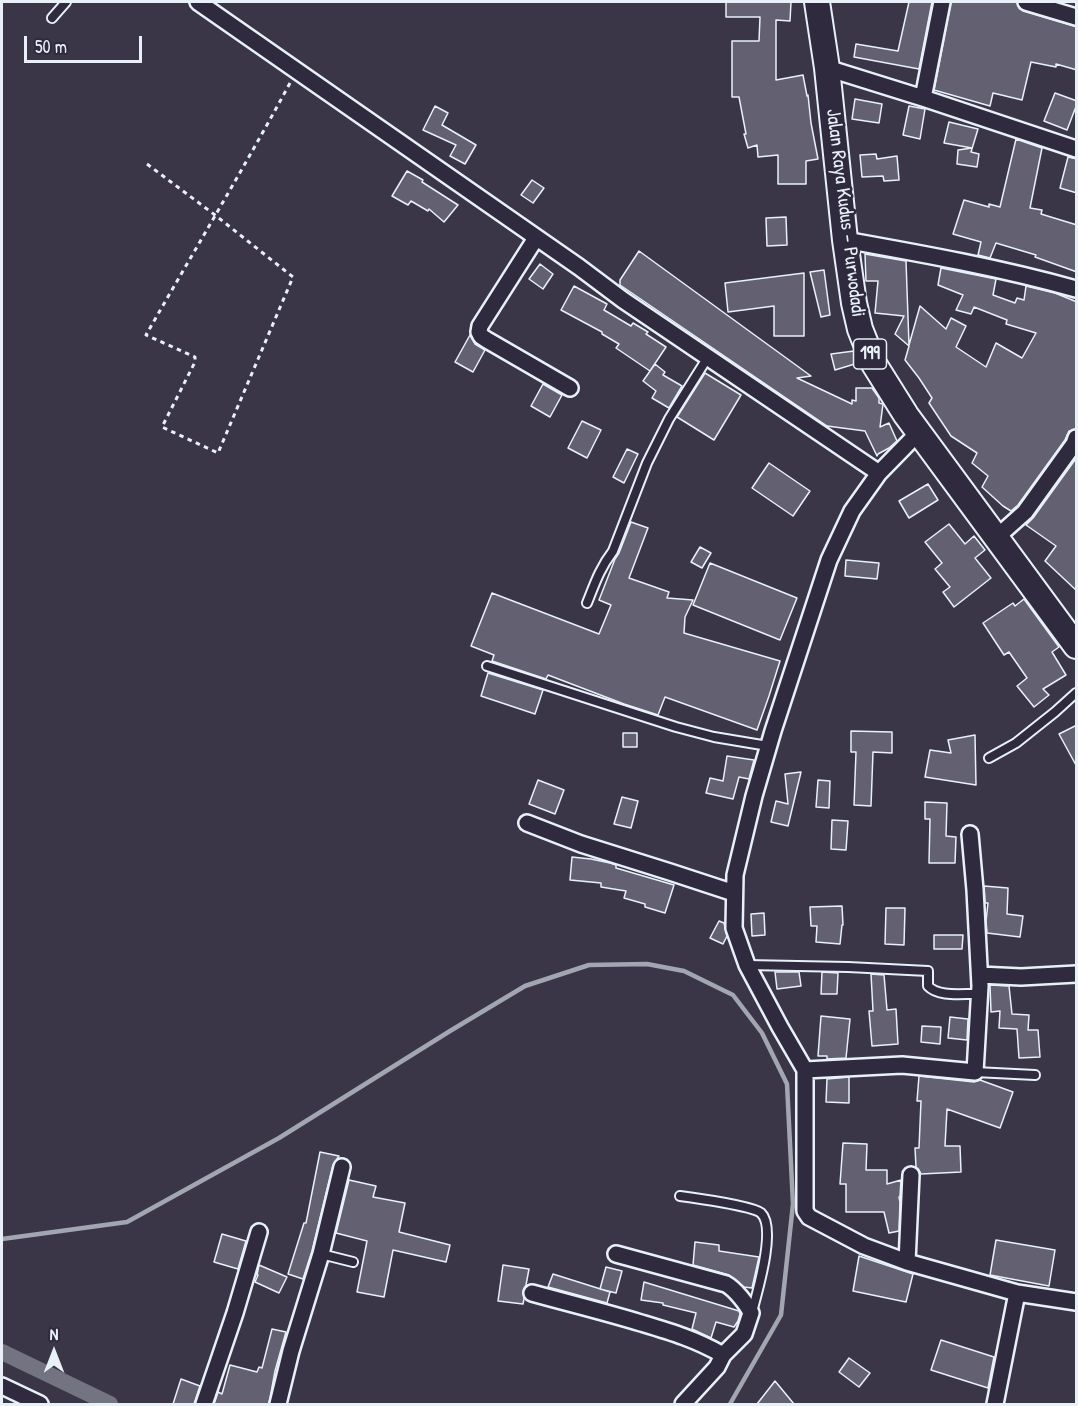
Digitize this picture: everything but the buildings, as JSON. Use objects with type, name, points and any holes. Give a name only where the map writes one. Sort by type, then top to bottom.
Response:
[{"type":"main road","name":"Jalan Raya Kudus - Purwodadi","points":[[817,2],[827,68],[854,303],[860,329],[874,364],[906,415],[1077,646]]},
{"type":"street","points":[[198,2],[623,300],[879,473]]},
{"type":"street","points":[[923,98],[942,2]]},
{"type":"street","points":[[1026,2],[1077,17]]},
{"type":"street","points":[[827,68],[1077,149]]},
{"type":"street","points":[[536,238],[480,326],[479,332],[487,340],[570,388]]},
{"type":"street","points":[[845,240],[969,263],[1077,289]]},
{"type":"street","points":[[919,432],[879,473],[852,511],[829,560],[768,746],[738,858],[735,875],[734,928],[747,965],[805,1070],[805,1156],[809,1217],[864,1246],[907,1262],[1017,1293],[1077,1302]]},
{"type":"street","points":[[997,537],[1025,512],[1077,438]]},
{"type":"street","points":[[526,823],[581,844],[734,893]]},
{"type":"street","points":[[805,1070],[902,1065],[975,1072],[980,975],[970,834]]},
{"type":"street","points":[[980,975],[1021,977],[1077,974]]},
{"type":"street","points":[[278,1404],[291,1351],[321,1254],[342,1167]]},
{"type":"street","points":[[907,1262],[911,1175]]},
{"type":"street","points":[[204,1404],[260,1232]]},
{"type":"street","points":[[616,1254],[726,1284],[731,1287],[751,1313],[744,1334],[723,1355],[717,1367],[683,1404]]},
{"type":"street","points":[[532,1293],[688,1337],[723,1355]]},
{"type":"street","points":[[995,1404],[1017,1293]]},
{"type":"street","points":[[2,1386],[40,1404]]},
{"type":"lane","points":[[52,18],[66,2]]},
{"type":"lane","points":[[587,603],[600,569],[613,551],[646,463],[669,419],[708,357]]},
{"type":"lane","points":[[487,666],[676,727],[714,737],[768,746]]},
{"type":"lane","points":[[989,758],[1016,743],[1077,693]]},
{"type":"lane","points":[[747,965],[928,971],[928,986],[933,991],[980,994]]},
{"type":"lane","points":[[975,1072],[1035,1075]]},
{"type":"lane","points":[[680,1196],[744,1207],[762,1214],[767,1228],[766,1244],[762,1275],[751,1313]]},
{"type":"lane","points":[[321,1254],[353,1262]]},
{"type":"path","points":[[147,164],[215,215],[293,277],[218,453],[162,427],[195,362],[195,357],[146,335],[215,215],[297,71]]},
{"type":"waterway","points":[[2,1239],[127,1222],[279,1138],[525,986],[589,965],[647,964],[684,971],[733,995],[762,1033],[787,1084],[793,1204],[781,1315],[730,1404]]},
{"type":"waterway","points":[[2,1352],[110,1404]]}]
